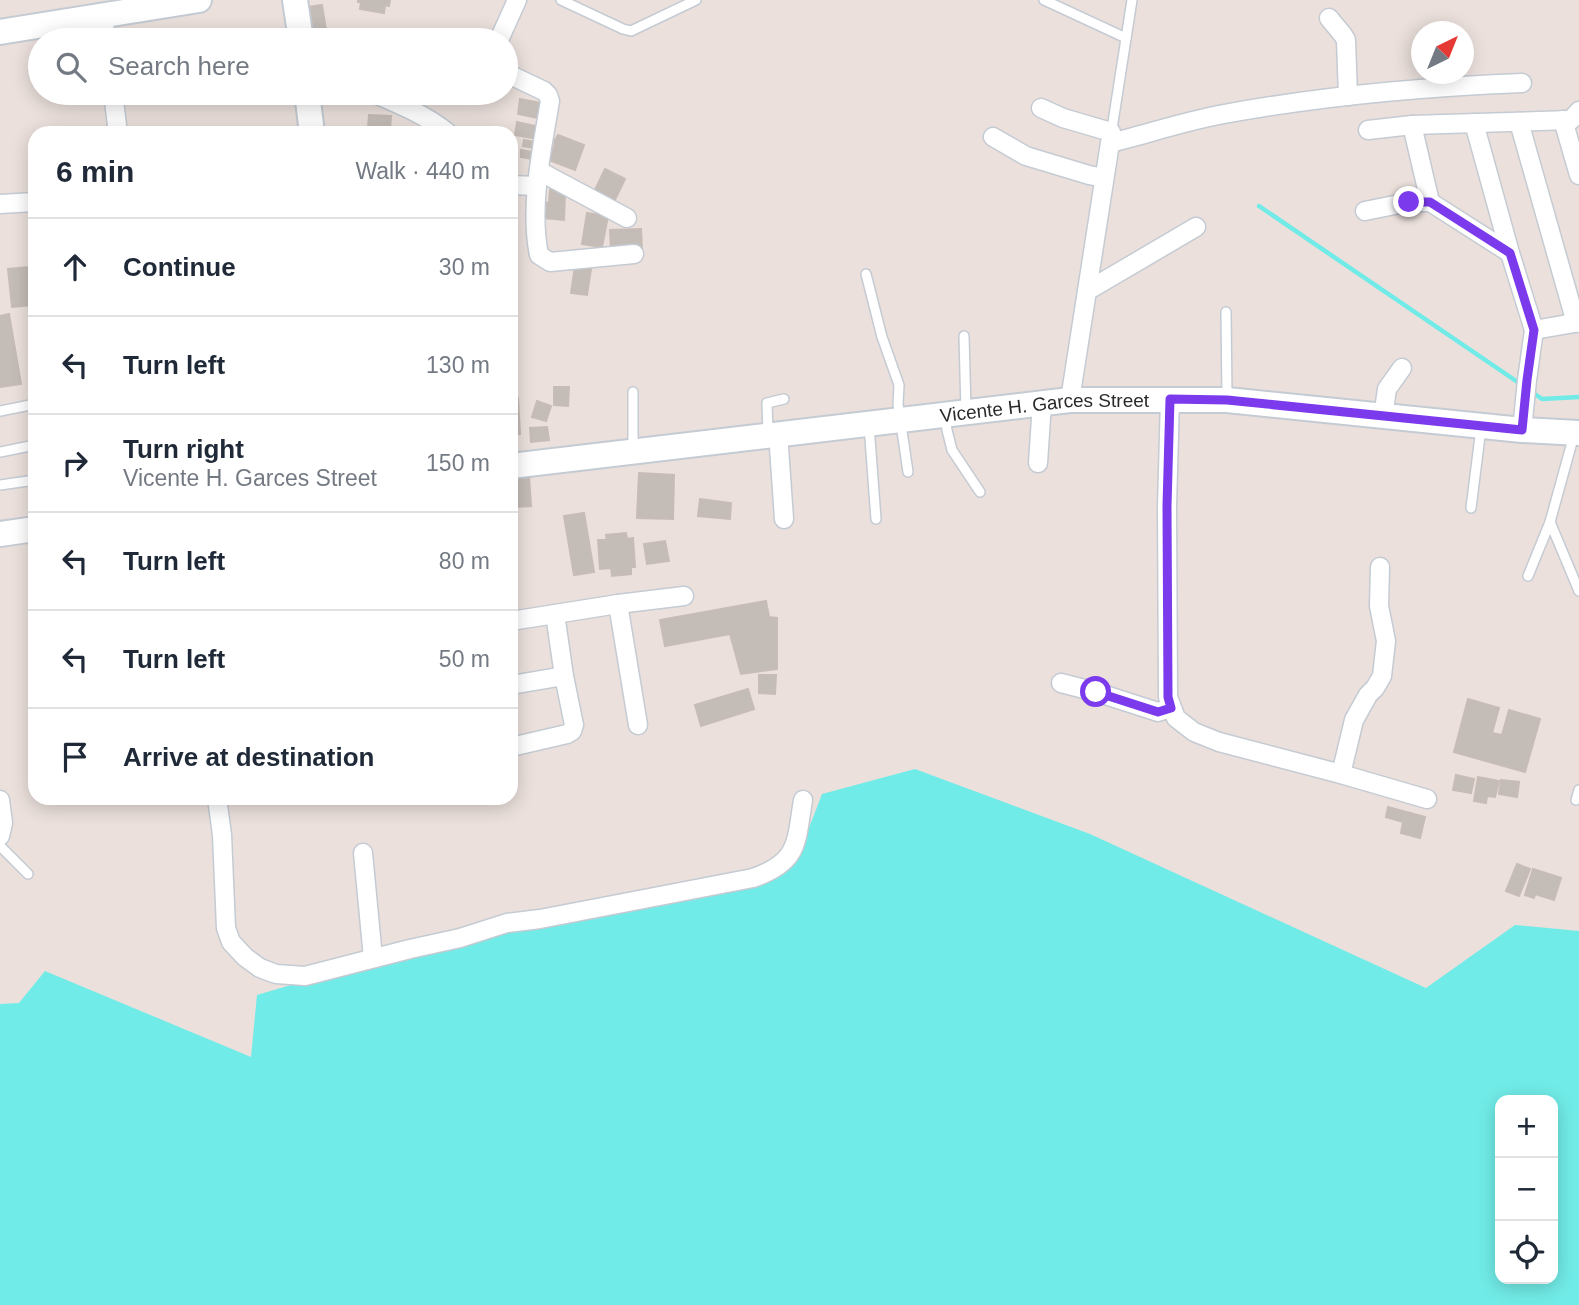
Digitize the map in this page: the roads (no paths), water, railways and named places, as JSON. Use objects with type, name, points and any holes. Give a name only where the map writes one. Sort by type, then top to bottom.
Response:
[{"type":"street","points":[[30,28],[199,0]]},
{"type":"street","points":[[295,0],[299,28]]},
{"type":"street","points":[[504,28],[517,0]]},
{"type":"street","points":[[103,16],[104,28]]},
{"type":"street","points":[[1329,18],[1346,40],[1348,96]]},
{"type":"street","points":[[0,33],[28,28]]},
{"type":"street","points":[[518,79],[544,91],[550,101],[538,178],[538,251],[543,259],[550,262],[634,254]]},
{"type":"street","points":[[1041,108],[1110,137],[1222,114],[1348,96],[1446,86],[1522,83]]},
{"type":"street","points":[[114,105],[117,126]]},
{"type":"street","points":[[308,105],[311,126]]},
{"type":"street","points":[[399,105],[440,126]]},
{"type":"street","points":[[1368,130],[1571,116],[1579,175]]},
{"type":"street","points":[[1519,121],[1577,322],[1534,330]]},
{"type":"street","points":[[1474,123],[1534,330],[1522,430]]},
{"type":"street","points":[[1412,125],[1430,202]]},
{"type":"street","points":[[993,137],[1026,156],[1104,178]]},
{"type":"street","points":[[1070,400],[1110,137]]},
{"type":"street","points":[[518,183],[538,178],[627,218]]},
{"type":"street","points":[[0,204],[28,202]]},
{"type":"street","points":[[1365,211],[1409,202],[1430,202],[1510,253]]},
{"type":"street","points":[[1087,291],[1196,227]]},
{"type":"street","points":[[1383,417],[1387,389],[1402,368]]},
{"type":"street","points":[[1170,399],[1167,506],[1168,697],[1176,718],[1184,726],[1206,738],[1427,799]]},
{"type":"street","name":"Vicente H. Garces Street","points":[[518,465],[1070,400],[1227,400],[1383,417],[1577,433]]},
{"type":"street","points":[[1038,463],[1042,403]]},
{"type":"street","points":[[773,434],[784,519]]},
{"type":"street","points":[[0,534],[28,530]]},
{"type":"street","points":[[1341,774],[1354,720],[1382,676],[1386,641],[1379,606],[1380,567]]},
{"type":"street","points":[[518,620],[684,596]]},
{"type":"street","points":[[618,604],[638,725]]},
{"type":"street","points":[[518,745],[567,734],[572,731],[574,725],[555,614]]},
{"type":"street","points":[[518,684],[564,676]]},
{"type":"street","points":[[1060,683],[1158,712],[1171,708]]},
{"type":"street","points":[[218,805],[226,928],[231,942],[260,968],[275,974],[305,976],[460,938],[507,923],[753,878],[771,872],[787,859],[796,846],[803,800]]},
{"type":"street","points":[[0,836],[3,823],[1,803]]},
{"type":"street","points":[[363,853],[373,958]]},
{"type":"lane","points":[[561,0],[631,32],[696,0]]},
{"type":"lane","points":[[1044,0],[1126,38]]},
{"type":"lane","points":[[1110,137],[1132,0]]},
{"type":"lane","points":[[866,274],[899,386],[898,404],[908,472]]},
{"type":"lane","points":[[1226,312],[1227,400]]},
{"type":"lane","points":[[964,336],[956,412],[947,430],[952,450],[980,492]]},
{"type":"lane","points":[[633,451],[634,392]]},
{"type":"lane","points":[[773,434],[767,403],[785,399]]},
{"type":"lane","points":[[0,411],[28,405]]},
{"type":"lane","points":[[869,423],[876,519]]},
{"type":"lane","points":[[1471,508],[1481,426]]},
{"type":"lane","points":[[1528,576],[1550,522],[1577,433]]},
{"type":"lane","points":[[0,452],[28,446]]},
{"type":"lane","points":[[0,485],[28,481]]},
{"type":"lane","points":[[1550,522],[1579,590]]},
{"type":"lane","points":[[0,846],[28,873]]},
{"type":"water","points":[[915,769],[1090,834],[1426,988],[1515,925],[1579,931],[1579,1305],[0,1305],[0,1004],[19,1003],[45,971],[251,1057],[257,995],[406,951],[470,944],[514,924],[706,890],[799,854],[822,794]]},
{"type":"waterway","points":[[1259,206],[1519,383]]},
{"type":"waterway","points":[[1532,392],[1542,399],[1579,397]]}]
